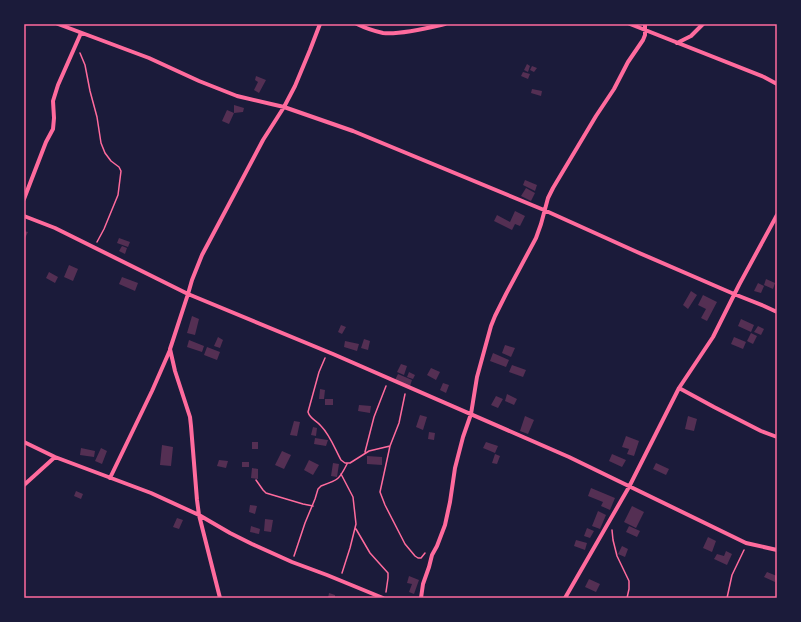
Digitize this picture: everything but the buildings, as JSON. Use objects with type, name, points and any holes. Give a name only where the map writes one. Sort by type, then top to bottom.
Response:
[{"type":"street","points":[[58,24],[149,58],[237,96],[284,107],[353,131],[544,210],[777,312]]},
{"type":"street","points":[[110,478],[152,391],[170,349],[192,280],[202,255],[263,140],[284,107],[295,86],[320,24]]},
{"type":"street","points":[[357,24],[372,30],[393,33],[445,24]]},
{"type":"street","points":[[630,24],[764,77],[777,84]]},
{"type":"street","points":[[420,598],[423,584],[434,552],[445,526],[462,437],[471,414],[477,377],[491,326],[506,294],[536,238],[548,198],[563,170],[645,35],[645,24]]},
{"type":"street","points":[[676,43],[691,36],[703,24]]},
{"type":"street","points":[[24,199],[51,132],[54,118],[53,99],[81,32]]},
{"type":"street","points":[[565,598],[629,487],[679,388],[713,336],[777,215]]},
{"type":"street","points":[[24,216],[55,228],[188,294],[389,378],[569,457],[746,543],[777,550]]},
{"type":"street","points":[[170,349],[179,388],[191,426],[194,475],[199,515],[220,598]]},
{"type":"street","points":[[679,388],[714,407],[777,437]]},
{"type":"street","points":[[24,442],[55,457],[151,493],[199,515],[230,533],[292,562],[383,598]]},
{"type":"street","points":[[24,485],[55,457]]},
{"type":"path","points":[[76,44],[83,57],[97,117],[101,143],[105,153],[121,171],[118,195],[115,205],[94,247]]},
{"type":"path","points":[[328,352],[319,372],[308,412],[310,417],[325,430],[340,460],[345,463],[351,462],[374,449],[390,446]]},
{"type":"path","points":[[365,453],[374,417],[389,378]]},
{"type":"path","points":[[407,386],[399,423],[390,446],[380,492],[404,544],[415,556],[420,558],[426,553],[434,552]]},
{"type":"path","points":[[292,562],[318,489],[320,486],[338,478],[342,474],[347,463]]},
{"type":"path","points":[[339,580],[356,529],[354,500],[342,474]]},
{"type":"path","points":[[256,480],[262,490],[266,493],[313,506]]},
{"type":"path","points":[[611,519],[613,540],[617,556],[629,581],[627,598]]},
{"type":"path","points":[[356,529],[370,553],[388,573],[386,594]]},
{"type":"path","points":[[727,598],[732,575],[746,543]]}]
